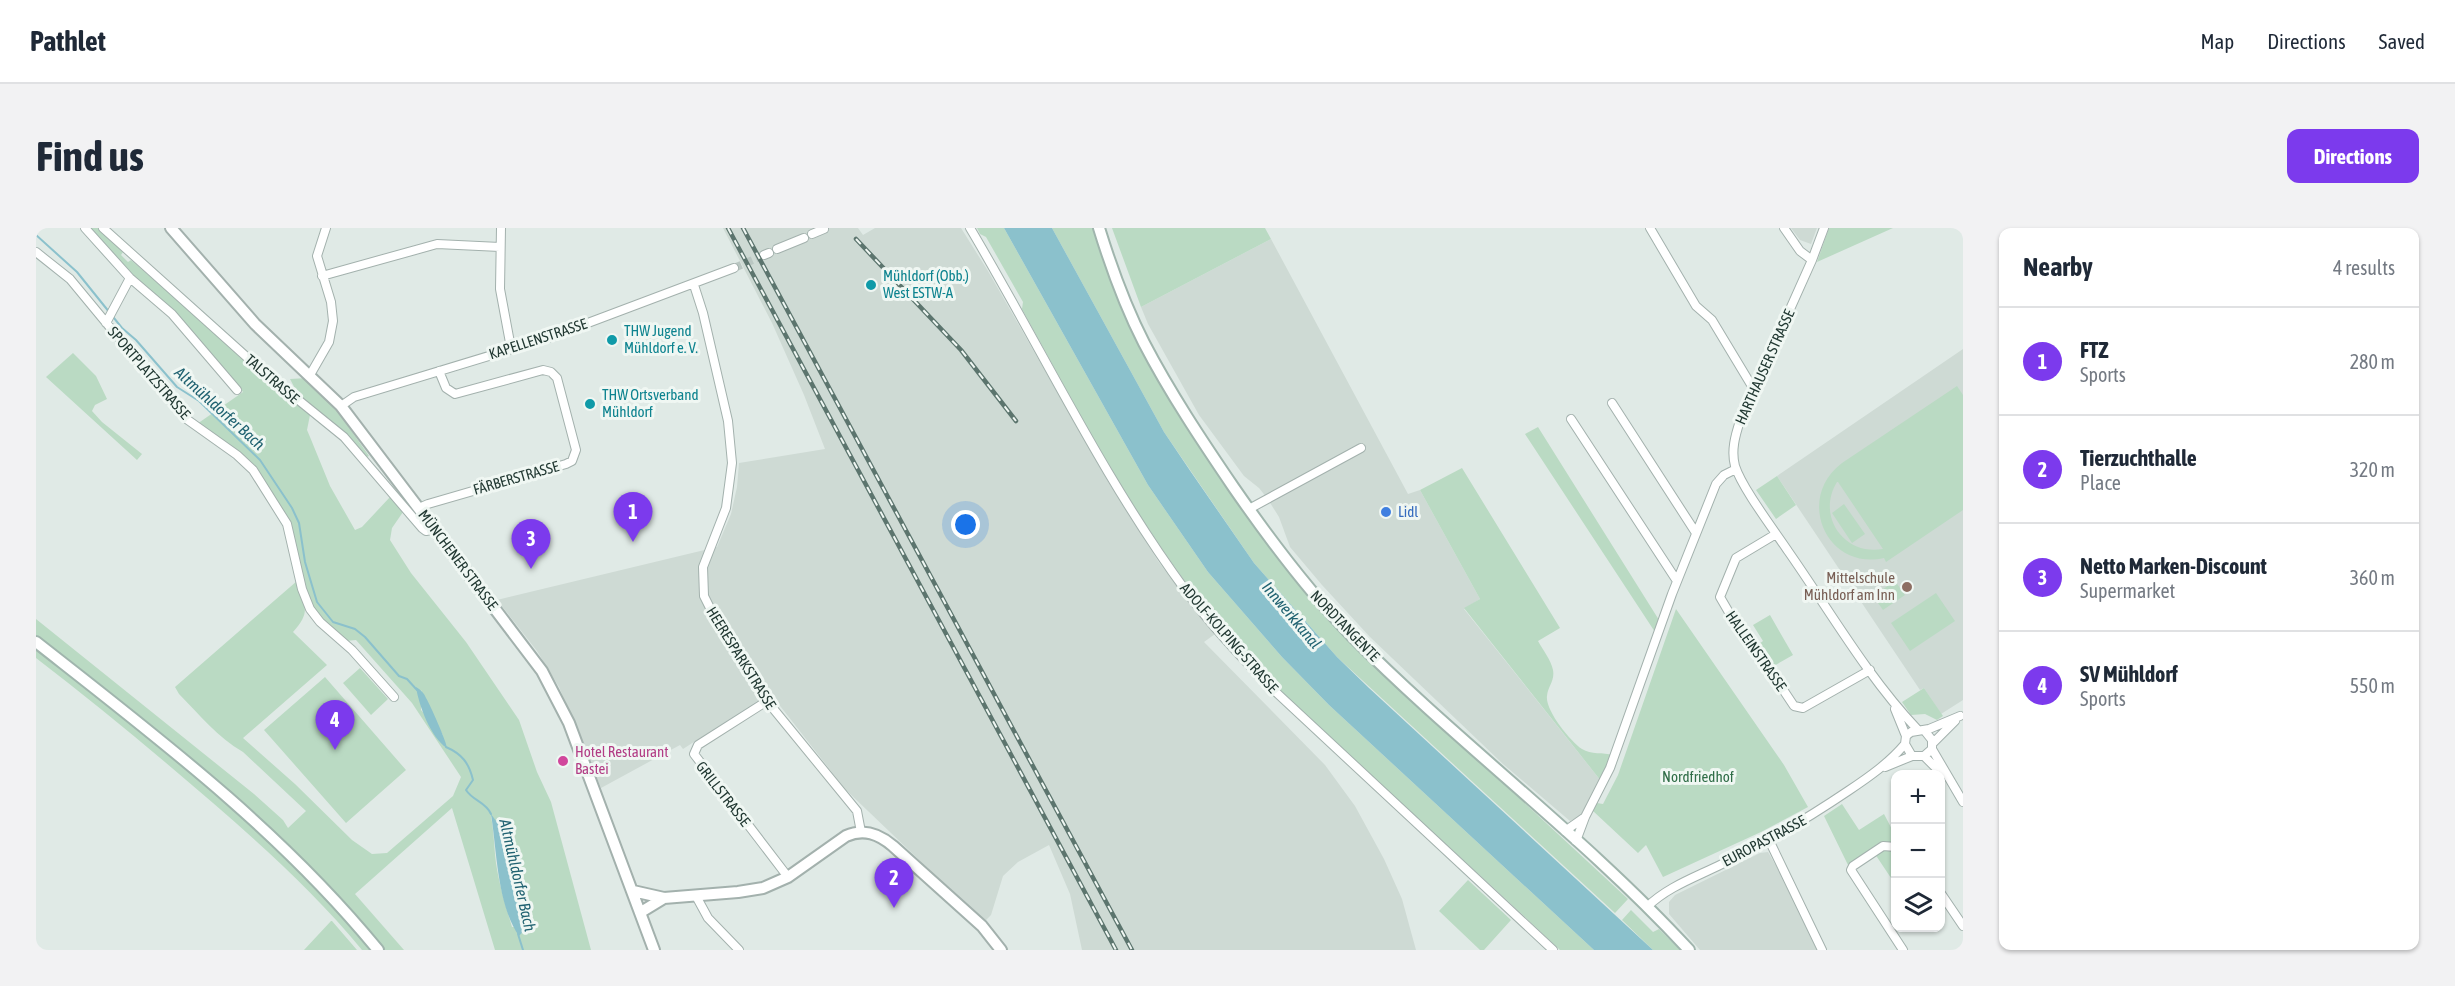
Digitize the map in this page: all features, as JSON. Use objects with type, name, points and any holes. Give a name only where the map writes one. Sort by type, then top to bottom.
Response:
[{"type":"main road","name":"MÜNCHENER STRASSE","points":[[171,228],[255,324],[341,406],[533,658],[553,690],[569,723],[654,950]]},
{"type":"main road","name":"NORDTANGENTE","points":[[1099,228],[1123,299],[1143,342],[1194,428],[1249,509],[1314,595],[1352,636],[1475,752],[1647,907],[1689,950]]},
{"type":"main road","points":[[36,642],[149,731],[243,810],[313,878],[378,950]]},
{"type":"main road","points":[[633,891],[664,898],[753,890],[788,878],[840,839],[861,832],[877,835],[893,846],[982,926],[1001,950]]},
{"type":"main road","points":[[641,912],[664,898]]},
{"type":"street","points":[[85,228],[130,278],[172,314],[237,390]]},
{"type":"street","name":"TALSTRASSE","points":[[103,228],[259,368],[344,437],[424,531],[435,529]]},
{"type":"street","points":[[310,375],[328,342],[333,321],[331,302],[317,256],[326,228]]},
{"type":"street","points":[[501,228],[500,289],[511,348]]},
{"type":"street","name":"ADOLF-KOLPING-STRASSE","points":[[970,228],[1096,454],[1140,524],[1187,592],[1249,665],[1279,696],[1553,950]]},
{"type":"street","points":[[1650,228],[1696,306],[1712,320],[1754,388]]},
{"type":"street","points":[[1784,228],[1800,252],[1812,260]]},
{"type":"street","name":"HARTHAUSER STRASSE","points":[[1736,469],[1734,445],[1740,421],[1824,228]]},
{"type":"street","points":[[770,252],[824,230]]},
{"type":"street","points":[[322,276],[437,244],[500,247]]},
{"type":"street","name":"SPORTPLATZSTRASSE","points":[[36,252],[70,279],[185,418],[237,455],[253,470],[287,524],[302,588],[310,609],[320,622],[352,650],[394,697]]},
{"type":"street","name":"KAPELLENSTRASSE","points":[[341,406],[354,397],[548,338],[694,285],[734,268]]},
{"type":"street","points":[[107,322],[130,278]]},
{"type":"street","name":"HEERESPARKSTRASSE","points":[[694,285],[703,313],[728,421],[732,464],[729,497],[723,520],[703,567],[704,596],[722,632],[767,701],[857,811],[861,832]]},
{"type":"street","name":"FÄRBERSTRASSE","points":[[419,508],[567,464],[572,461],[576,450],[557,378],[551,372],[543,370],[455,394],[446,388],[438,371]]},
{"type":"street","points":[[1612,404],[1696,533]]},
{"type":"street","points":[[1571,419],[1677,581]]},
{"type":"street","points":[[1249,509],[1361,448]]},
{"type":"street","points":[[1576,841],[1585,817],[1610,768],[1677,581],[1716,484],[1724,475],[1736,469],[1776,534],[1891,700],[1920,730],[1931,737],[1932,746],[1948,779],[1963,802]]},
{"type":"street","name":"HALLEINSTRASSE","points":[[1776,534],[1736,558],[1720,597],[1738,628],[1754,646],[1794,706],[1798,708],[1803,708],[1870,670]]},
{"type":"street","points":[[1891,700],[1912,756],[1924,756],[1948,779]]},
{"type":"street","name":"GRILLSTRASSE","points":[[767,701],[698,745],[694,754],[788,878]]},
{"type":"street","points":[[1906,740],[1920,730],[1961,715]]},
{"type":"street","points":[[1924,756],[1961,715]]},
{"type":"street","name":"EUROPASTRASSE","points":[[1879,770],[1906,740]]},
{"type":"street","name":"EUROPASTRASSE","points":[[1647,907],[1654,899],[1676,886],[1769,840],[1826,806],[1879,770],[1912,756]]},
{"type":"street","points":[[1565,831],[1585,817]]},
{"type":"street","points":[[1769,840],[1822,950]]},
{"type":"street","points":[[1891,847],[1883,846],[1852,866],[1851,870],[1903,950]]},
{"type":"street","points":[[696,896],[708,918],[739,950]]},
{"type":"street","points":[[1945,896],[1959,912],[1963,926]]},
{"type":"shaded area","points":[[723,228],[858,228],[863,235],[875,228],[961,228],[1109,483],[1158,561],[1215,634],[1204,642],[1325,765],[1355,806],[1384,859],[1402,899],[1416,950],[1082,950],[1070,894],[1049,845],[1018,862],[1003,876],[991,915],[984,922],[845,789],[770,693],[683,749],[680,745],[601,788],[559,687],[537,651],[497,600],[717,547],[731,514],[739,463],[825,449],[772,323]]},
{"type":"shaded area","points":[[1791,228],[1817,228],[1811,244],[1800,240]]},
{"type":"shaded area","points":[[1271,239],[1408,494],[1420,490],[1480,599],[1464,609],[1601,781],[1580,816],[1570,821],[1503,764],[1370,637],[1322,585],[1290,547],[1279,517],[1267,498],[1244,476],[1199,415],[1148,324],[1141,307]]},
{"type":"shaded area","name":"Mittelschule Mühldorf am Inn","points":[[1963,349],[1963,700],[1941,714],[1924,688],[1920,690],[1777,476]]},
{"type":"shaded area","points":[[1768,852],[1798,904],[1819,950],[1700,950],[1669,914],[1669,902],[1675,895],[1760,853]]},
{"type":"green space","points":[[89,228],[98,228],[123,252],[121,255],[128,262],[131,260],[310,415],[307,430],[330,486],[355,530],[362,527],[390,497],[403,512],[392,528],[390,540],[411,573],[466,642],[519,720],[537,772],[551,802],[591,950],[495,950],[452,808],[355,894],[404,950],[385,950],[305,863],[220,783],[36,635],[36,619],[254,794],[283,820],[288,828],[306,811],[243,752],[217,733],[175,687],[297,581],[305,613],[293,632],[327,665],[243,738],[295,784],[352,840],[372,854],[387,853],[453,796],[461,777],[412,703],[356,640],[346,641],[314,612],[305,592],[289,520],[266,483],[256,470],[197,424],[243,392],[181,318],[133,277]],"holes":[[[421,690],[443,736],[421,710]],[[491,816],[499,825],[528,927],[512,927],[497,871]]]},
{"type":"green space","points":[[977,228],[1004,228],[1148,485],[1208,572],[1282,657],[1329,705],[1594,950],[1560,950],[1312,722],[1227,634],[1180,575],[1108,464],[1022,309],[1023,302],[986,237],[980,234]]},
{"type":"green space","points":[[1052,228],[1093,228],[1121,303],[1171,400],[1207,459],[1281,562],[1460,743],[1628,899],[1615,913],[1337,657],[1254,563],[1164,432]]},
{"type":"green space","points":[[1112,228],[1265,228],[1271,239],[1141,307]]},
{"type":"green space","points":[[1829,228],[1893,228],[1817,262]]},
{"type":"green space","points":[[73,353],[96,376],[107,399],[95,405],[92,411],[102,422],[142,454],[137,460],[46,377]]},
{"type":"green space","points":[[307,378],[341,416],[369,456],[367,457],[328,419],[301,400],[290,379]]},
{"type":"green space","points":[[1957,386],[1963,395],[1963,510],[1886,562],[1884,558],[1864,559],[1846,554],[1833,543],[1824,528],[1819,512],[1821,494],[1828,478],[1842,463]],"holes":[[[1838,482],[1883,549],[1869,550],[1856,546],[1837,531],[1830,508],[1831,495]]]},
{"type":"green space","points":[[1538,427],[1659,620],[1655,632],[1525,434]]},
{"type":"green space","points":[[1462,468],[1560,628],[1538,641],[1553,670],[1547,702],[1559,725],[1577,745],[1589,752],[1613,755],[1601,781],[1464,608],[1480,599],[1420,490]]},
{"type":"green space","points":[[1777,476],[1796,505],[1776,519],[1756,490]]},
{"type":"green space","points":[[1844,504],[1865,534],[1852,543],[1832,513]]},
{"type":"green space","points":[[1895,581],[1905,595],[1883,610],[1873,596]]},
{"type":"green space","points":[[1936,593],[1955,621],[1910,651],[1891,623]]},
{"type":"green space","name":"Nordfriedhof","points":[[1676,609],[1784,765],[1808,807],[1761,832],[1663,877],[1646,845],[1638,853],[1593,811],[1597,803],[1603,804],[1618,775]]},
{"type":"green space","points":[[1770,615],[1793,655],[1772,667],[1759,644],[1763,641],[1753,625]]},
{"type":"green space","points":[[36,650],[169,754],[255,828],[334,907],[371,950],[362,950],[309,892],[271,855],[147,747],[36,658]]},
{"type":"green space","points":[[360,668],[388,699],[371,715],[343,683]]},
{"type":"green space","points":[[325,677],[406,770],[346,823],[264,730]]},
{"type":"green space","points":[[1924,688],[1943,716],[1937,720],[1925,714],[1911,715],[1902,702]]},
{"type":"green space","points":[[1842,804],[1859,830],[1884,814],[1891,827],[1891,843],[1879,843],[1848,865],[1824,816]]},
{"type":"green space","points":[[1883,849],[1891,850],[1891,878],[1875,854]]},
{"type":"green space","points":[[1468,880],[1511,920],[1484,950],[1480,950],[1439,911]]},
{"type":"green space","points":[[1631,910],[1653,932],[1659,929],[1680,950],[1653,950],[1622,920]]},
{"type":"green space","points":[[331,921],[357,950],[304,950]]},
{"type":"water","name":"Innwerkkanal","points":[[1004,228],[1052,228],[1164,432],[1254,563],[1337,657],[1653,950],[1594,950],[1329,705],[1282,657],[1208,572],[1148,485]]},
{"type":"water","points":[[416,687],[428,702],[447,748],[436,737],[427,721]]},
{"type":"water","points":[[491,814],[499,825],[528,926],[519,936],[506,909],[502,893]]},
{"type":"waterway","name":"Altmühldorfer Bach","points":[[36,235],[77,272],[122,328],[136,340],[177,387],[199,401],[260,460],[292,508],[299,523],[305,562],[317,602],[333,622],[355,629],[365,637],[399,676],[407,679],[417,690]]},
{"type":"waterway","name":"Altmühldorfer Bach","points":[[446,747],[461,756],[467,764],[473,780],[466,790],[491,814]]},
{"type":"waterway","name":"Altmühldorfer Bach","points":[[518,934],[523,950]]},
{"type":"tunnel","points":[[734,268],[764,255]]},
{"type":"railway","points":[[728,228],[1116,950]]},
{"type":"railway","points":[[743,228],[1132,950]]},
{"type":"railway","points":[[856,239],[961,350],[1016,421]]},
{"type":"place","name":"Mühldorf (Obb.) West ESTW-A","points":[[871,285]]},
{"type":"place","name":"THW Jugend Mühldorf e. V.","points":[[612,340]]},
{"type":"place","name":"THW Ortsverband Mühldorf","points":[[590,404]]},
{"type":"place","name":"Lidl","points":[[1386,512]]},
{"type":"place","name":"FTZ","points":[[633,542]]},
{"type":"place","name":"Netto Marken-Discount","points":[[531,569]]},
{"type":"place","name":"Mittelschule Mühldorf am Inn","points":[[1907,587]]},
{"type":"place","name":"SV Mühldorf","points":[[335,750]]},
{"type":"place","name":"Hotel Restaurant Bastei","points":[[563,761]]},
{"type":"place","name":"Tierzuchthalle","points":[[894,908]]}]
